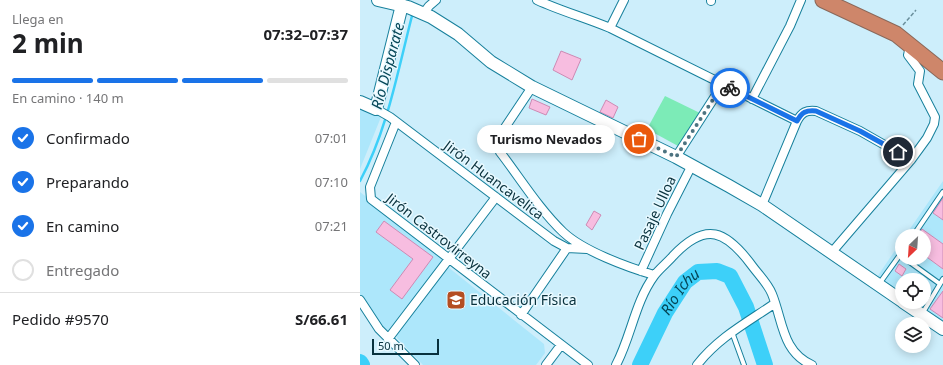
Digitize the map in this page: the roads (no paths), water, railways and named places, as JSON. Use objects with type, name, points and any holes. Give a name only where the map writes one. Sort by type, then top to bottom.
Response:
[{"type":"highway","points":[[823,0],[896,34],[943,72]]},
{"type":"main road","points":[[378,0],[405,6],[445,25],[491,62],[532,87],[676,157],[762,205],[895,297]]},
{"type":"main road","points":[[360,102],[386,115],[405,6]]},
{"type":"main road","points":[[914,309],[943,329]]},
{"type":"street","points":[[422,13],[436,0]]},
{"type":"street","points":[[537,0],[563,12],[610,28],[797,121]]},
{"type":"street","points":[[610,28],[624,0]]},
{"type":"street","points":[[752,99],[802,0]]},
{"type":"street","points":[[832,252],[911,160],[927,138],[934,124],[935,118],[918,84],[920,70],[908,58],[910,46]]},
{"type":"street","points":[[676,157],[723,84]]},
{"type":"street","points":[[532,87],[500,136],[498,144],[499,148],[540,205],[563,231],[588,249],[654,275]]},
{"type":"street","points":[[762,205],[797,121],[802,113],[808,110],[816,111],[860,131],[911,160]]},
{"type":"street","name":"Jirón Huancavelica","points":[[386,115],[554,241],[567,248],[588,249]]},
{"type":"street","name":"Jirón Castrovirreyna","points":[[386,115],[370,187],[371,199],[588,365]]},
{"type":"street","name":"Pasaje Ulloa","points":[[641,271],[677,193],[692,166]]},
{"type":"street","points":[[388,339],[496,197]]},
{"type":"street","points":[[616,365],[642,298],[654,275],[692,239],[702,234],[715,235],[729,241],[744,255],[772,293],[772,306],[786,339],[794,352],[812,365]]},
{"type":"street","points":[[521,315],[567,248]]},
{"type":"street","points":[[360,300],[379,329],[415,365]]},
{"type":"street","points":[[697,365],[708,352],[732,331],[772,306]]},
{"type":"street","points":[[546,365],[561,345]]},
{"type":"lane","points":[[918,229],[943,192]]},
{"type":"lane","points":[[878,285],[895,264]]},
{"type":"lane","points":[[914,265],[940,284]]},
{"type":"lane","points":[[921,314],[943,279]]},
{"type":"lane","points":[[732,331],[744,365]]},
{"type":"waterway","name":"Río Disparate","points":[[360,181],[370,161],[385,120],[413,12]]},
{"type":"waterway","name":"Río Ichu","points":[[640,365],[665,313],[685,282],[698,272],[717,271],[730,276],[746,307],[765,365]]},
{"type":"place","name":"Turismo Nevados","points":[[639,139]]},
{"type":"place","name":"Educación Física","points":[[456,300]]}]
